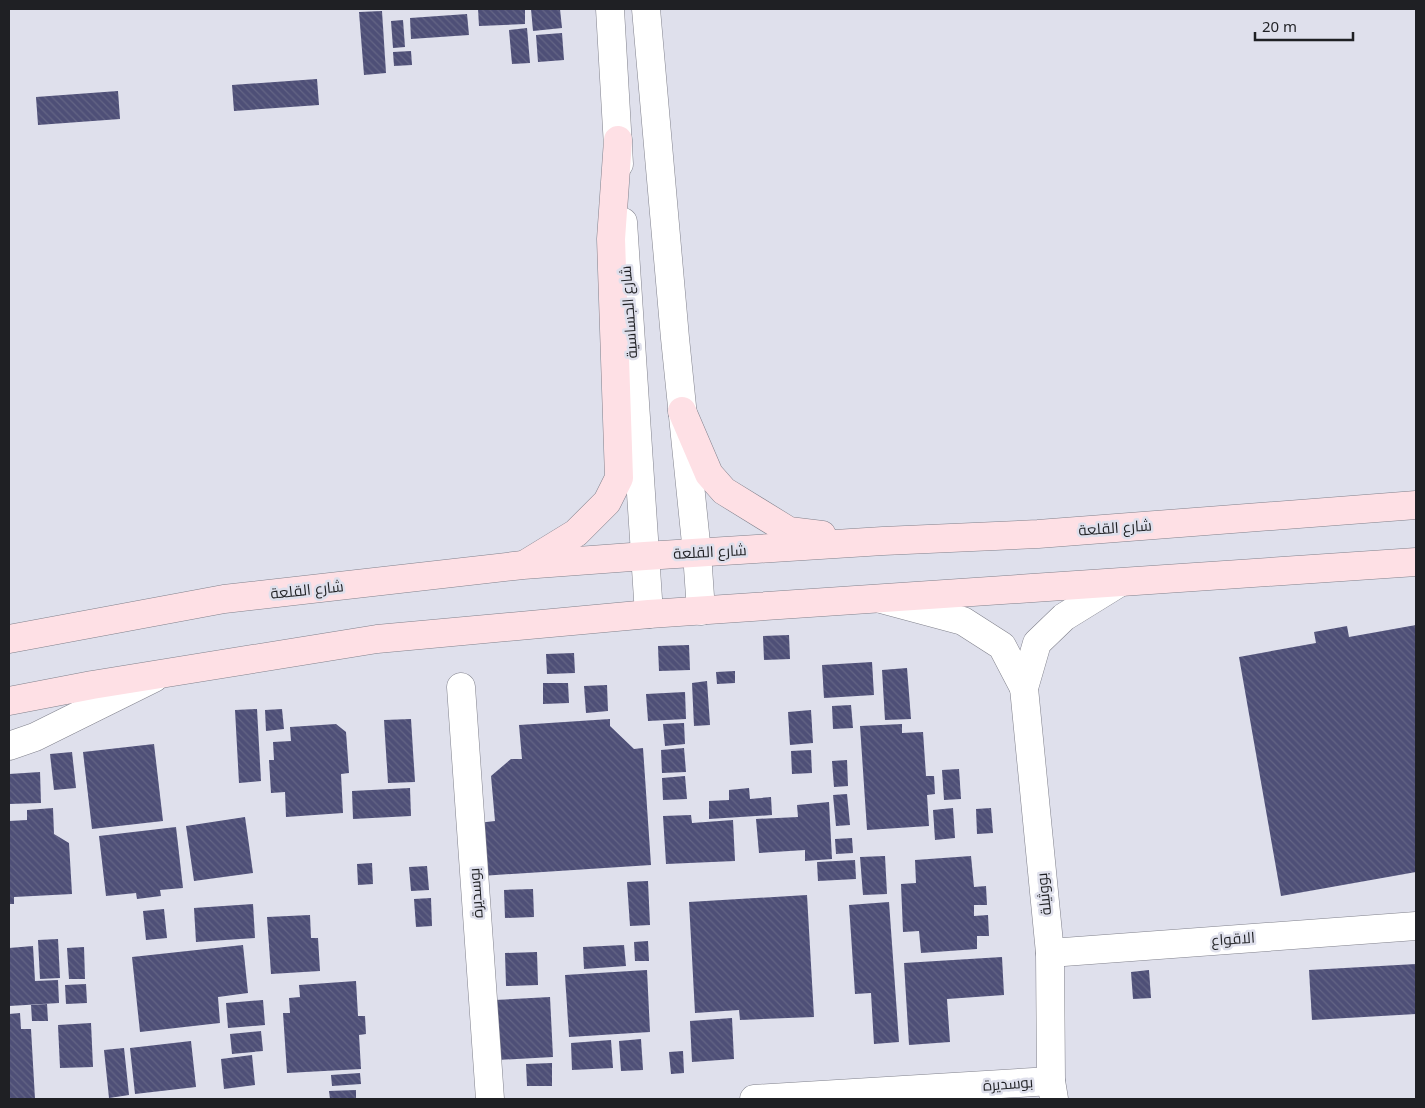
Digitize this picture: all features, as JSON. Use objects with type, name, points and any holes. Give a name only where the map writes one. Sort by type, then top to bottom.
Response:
[{"type":"main road","points":[[523,565],[576,533],[607,502],[619,478],[611,239],[618,140]]},
{"type":"main road","points":[[682,411],[709,474],[724,491],[789,531],[883,542]]},
{"type":"main road","name":"شارع القلعة","points":[[9,639],[224,599],[523,565],[644,556],[1038,534],[1416,506]]},
{"type":"main road","points":[[9,701],[166,672],[368,640],[648,614],[1416,562]]},
{"type":"street","name":"شارع الجساسية","points":[[610,9],[648,614]]},
{"type":"street","points":[[646,9],[682,411],[697,553],[700,611]]},
{"type":"street","name":"بووثيلة","points":[[1053,1090],[1050,953],[1024,688],[1037,643],[1064,617],[1119,583]]},
{"type":"street","name":"بووثيلة","points":[[880,599],[962,621],[1002,646],[1024,688]]},
{"type":"street","points":[[9,746],[35,737],[166,672]]},
{"type":"street","name":"بوسديرة","points":[[461,687],[490,1099]]},
{"type":"street","name":"الاقواع","points":[[1050,953],[1416,926]]},
{"type":"street","name":"بوسديرة","points":[[754,1099],[1053,1090]]},
{"type":"building","points":[[478,9],[525,9],[525,24],[479,26]]},
{"type":"building","points":[[531,9],[560,9],[562,28],[533,31]]},
{"type":"building","points":[[382,11],[386,73],[364,75],[359,12]]},
{"type":"building","points":[[467,14],[469,35],[411,39],[410,18]]},
{"type":"building","points":[[403,20],[405,47],[393,48],[391,21]]},
{"type":"building","points":[[527,28],[530,63],[512,64],[509,30]]},
{"type":"building","points":[[562,33],[564,60],[538,62],[536,35]]},
{"type":"building","points":[[411,51],[412,65],[394,66],[393,52]]},
{"type":"building","points":[[317,79],[319,105],[234,111],[232,85]]},
{"type":"building","points":[[118,91],[120,119],[38,125],[36,97]]},
{"type":"building","points":[[1416,625],[1416,872],[1281,896],[1239,657],[1316,643],[1314,632],[1347,626],[1349,637]]},
{"type":"building","points":[[789,635],[790,659],[764,660],[763,636]]},
{"type":"building","points":[[689,645],[690,670],[659,671],[658,646]]},
{"type":"building","points":[[574,653],[575,673],[547,674],[546,654]]},
{"type":"building","points":[[872,662],[874,695],[824,698],[822,665]]},
{"type":"building","points":[[907,668],[911,719],[885,720],[882,670]]},
{"type":"building","points":[[735,671],[735,683],[717,684],[716,672]]},
{"type":"building","points":[[707,681],[710,725],[694,726],[692,683]]},
{"type":"building","points":[[543,683],[568,683],[569,703],[543,704]]},
{"type":"building","points":[[607,685],[608,711],[586,713],[584,686]]},
{"type":"building","points":[[685,692],[686,719],[648,721],[646,694]]},
{"type":"building","points":[[851,705],[853,728],[833,729],[832,706]]},
{"type":"building","points":[[257,709],[261,781],[239,783],[235,710]]},
{"type":"building","points":[[282,709],[284,729],[266,731],[265,710]]},
{"type":"building","points":[[811,710],[813,743],[790,745],[788,712]]},
{"type":"building","points":[[411,719],[415,782],[388,783],[384,720]]},
{"type":"building","points":[[610,719],[610,726],[634,749],[643,748],[651,865],[481,876],[478,823],[495,821],[491,776],[511,759],[522,759],[519,725]]},
{"type":"building","points":[[684,723],[685,744],[665,746],[663,724]]},
{"type":"building","points":[[336,724],[346,732],[349,773],[341,774],[343,813],[286,817],[285,792],[271,793],[269,760],[274,760],[273,742],[291,741],[290,727]]},
{"type":"building","points":[[902,724],[902,733],[923,732],[926,776],[934,776],[935,794],[927,795],[929,826],[867,830],[860,726]]},
{"type":"building","points":[[154,744],[163,821],[92,829],[83,752]]},
{"type":"building","points":[[684,748],[686,772],[662,773],[661,750]]},
{"type":"building","points":[[811,750],[812,773],[792,774],[791,751]]},
{"type":"building","points":[[72,752],[76,788],[54,790],[50,754]]},
{"type":"building","points":[[847,760],[848,786],[834,787],[832,761]]},
{"type":"building","points":[[959,769],[961,799],[944,800],[942,770]]},
{"type":"building","points":[[40,772],[41,803],[9,804],[9,774]]},
{"type":"building","points":[[685,776],[687,799],[663,800],[662,778]]},
{"type":"building","points":[[410,788],[411,816],[353,819],[352,791]]},
{"type":"building","points":[[749,788],[750,799],[771,797],[772,815],[709,819],[709,801],[729,800],[729,790]]},
{"type":"building","points":[[847,794],[850,825],[836,826],[833,795]]},
{"type":"building","points":[[829,802],[832,859],[805,861],[805,850],[759,853],[756,819],[798,817],[797,805]]},
{"type":"building","points":[[53,808],[54,834],[69,843],[72,894],[14,897],[14,904],[9,904],[9,821],[27,820],[27,810]]},
{"type":"building","points":[[953,808],[955,838],[935,840],[933,810]]},
{"type":"building","points":[[991,808],[993,833],[977,834],[976,809]]},
{"type":"building","points":[[691,815],[692,823],[733,820],[735,861],[666,864],[663,816]]},
{"type":"building","points":[[245,817],[253,873],[194,881],[186,826]]},
{"type":"building","points":[[176,827],[183,888],[160,890],[161,896],[137,899],[136,893],[106,896],[99,836]]},
{"type":"building","points":[[852,838],[853,853],[836,854],[835,839]]},
{"type":"building","points":[[885,856],[887,894],[863,895],[860,857]]},
{"type":"building","points":[[971,856],[974,887],[986,886],[987,905],[974,905],[974,916],[988,915],[989,936],[977,936],[977,949],[921,953],[919,931],[903,932],[901,884],[916,883],[915,860]]},
{"type":"building","points":[[855,860],[856,879],[818,881],[817,862]]},
{"type":"building","points":[[372,863],[373,884],[358,885],[357,864]]},
{"type":"building","points":[[427,866],[429,890],[411,891],[409,867]]},
{"type":"building","points":[[648,881],[650,925],[630,926],[627,882]]},
{"type":"building","points":[[533,889],[534,917],[505,918],[504,890]]},
{"type":"building","points":[[807,895],[814,1017],[740,1020],[739,1010],[695,1013],[689,902]]},
{"type":"building","points":[[431,898],[432,926],[416,927],[414,899]]},
{"type":"building","points":[[889,902],[899,1042],[874,1044],[871,993],[855,994],[849,905]]},
{"type":"building","points":[[253,904],[255,938],[196,942],[194,908]]},
{"type":"building","points":[[164,909],[167,938],[146,940],[143,911]]},
{"type":"building","points":[[310,915],[311,938],[318,938],[320,971],[271,974],[267,917]]},
{"type":"building","points":[[58,939],[60,978],[40,979],[38,940]]},
{"type":"building","points":[[648,941],[649,961],[635,961],[634,942]]},
{"type":"building","points":[[243,945],[248,993],[218,997],[220,1023],[140,1032],[132,957]]},
{"type":"building","points":[[624,945],[626,966],[584,969],[583,947]]},
{"type":"building","points":[[33,946],[35,981],[58,980],[59,1003],[9,1006],[9,948]]},
{"type":"building","points":[[84,947],[85,979],[69,979],[67,948]]},
{"type":"building","points":[[537,952],[538,985],[506,986],[505,953]]},
{"type":"building","points":[[1002,957],[1004,995],[947,999],[950,1042],[909,1045],[904,963]]},
{"type":"building","points":[[1416,964],[1416,1014],[1312,1020],[1309,970]]},
{"type":"building","points":[[647,970],[650,1032],[569,1037],[565,975]]},
{"type":"building","points":[[1149,970],[1151,998],[1133,999],[1131,972]]},
{"type":"building","points":[[356,981],[358,1016],[365,1016],[366,1034],[359,1035],[361,1069],[287,1073],[283,1013],[290,1013],[289,998],[300,997],[299,985]]},
{"type":"building","points":[[86,984],[87,1003],[66,1004],[65,985]]},
{"type":"building","points":[[550,997],[553,1057],[498,1060],[495,1000]]},
{"type":"building","points":[[263,1000],[265,1025],[228,1028],[226,1003]]},
{"type":"building","points":[[47,1004],[48,1021],[32,1021],[31,1005]]},
{"type":"building","points":[[20,1013],[21,1029],[31,1029],[35,1099],[9,1099],[9,1014]]},
{"type":"building","points":[[732,1018],[734,1059],[692,1062],[690,1021]]},
{"type":"building","points":[[91,1023],[93,1067],[60,1068],[58,1025]]},
{"type":"building","points":[[261,1031],[263,1051],[232,1054],[230,1034]]},
{"type":"building","points":[[641,1039],[643,1070],[621,1071],[619,1041]]},
{"type":"building","points":[[611,1040],[613,1068],[572,1070],[571,1043]]},
{"type":"building","points":[[191,1041],[196,1087],[135,1094],[130,1048]]},
{"type":"building","points":[[124,1048],[129,1095],[109,1098],[104,1050]]},
{"type":"building","points":[[683,1051],[684,1073],[671,1074],[669,1052]]},
{"type":"building","points":[[252,1055],[255,1085],[224,1089],[221,1059]]},
{"type":"building","points":[[552,1063],[552,1086],[527,1086],[526,1064]]},
{"type":"building","points":[[360,1073],[361,1084],[332,1086],[331,1075]]},
{"type":"building","points":[[356,1090],[356,1099],[330,1099],[329,1091]]}]
